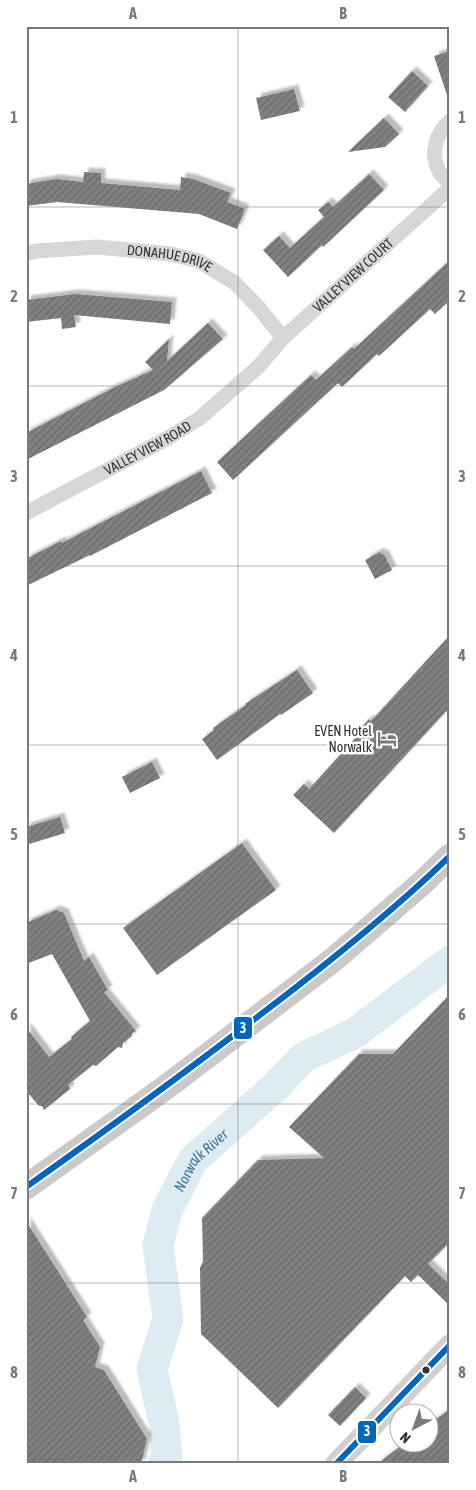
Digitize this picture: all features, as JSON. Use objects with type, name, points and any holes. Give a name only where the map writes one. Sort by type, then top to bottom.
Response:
[{"type":"main road","points":[[26,1187],[144,1104],[333,960],[413,891],[450,856]]},
{"type":"street","points":[[450,121],[442,128],[436,142],[435,157],[440,172],[450,183]]},
{"type":"street","name":"VALLEY VIEW COURT","points":[[258,367],[283,338],[450,188]]},
{"type":"street","name":"DONAHUE DRIVE","points":[[26,254],[36,251],[97,248],[171,254],[199,260],[235,283],[259,308],[283,338]]},
{"type":"street","name":"VALLEY VIEW ROAD","points":[[26,513],[168,438],[200,418],[258,367]]},
{"type":"street","points":[[336,1464],[450,1345]]},
{"type":"building","points":[[450,51],[450,95],[447,95],[434,56]]},
{"type":"building","points":[[412,71],[428,86],[405,112],[388,97]]},
{"type":"building","points":[[294,89],[300,111],[261,120],[256,98]]},
{"type":"building","points":[[384,118],[399,134],[385,147],[348,152]]},
{"type":"building","points":[[84,172],[101,173],[101,183],[180,190],[181,177],[193,179],[231,193],[227,202],[245,209],[237,229],[199,214],[57,202],[26,206],[26,184],[56,179],[83,182]]},
{"type":"building","points":[[369,174],[384,190],[288,277],[263,250],[279,236],[290,248],[324,217],[318,210],[328,202],[333,207]]},
{"type":"building","points":[[450,260],[450,300],[435,314],[430,309],[342,387],[338,383],[233,480],[217,462],[311,375],[316,380],[352,347],[354,349]]},
{"type":"building","points":[[75,294],[172,302],[170,324],[74,315],[76,327],[62,329],[61,318],[26,322],[26,300]]},
{"type":"building","points":[[208,323],[223,339],[164,390],[26,460],[26,433],[113,388],[153,370],[145,362],[169,339],[167,361]]},
{"type":"building","points":[[201,471],[212,493],[90,556],[26,586],[26,559],[61,541],[62,543]]},
{"type":"building","points":[[380,552],[382,555],[384,554],[392,570],[375,579],[365,560]]},
{"type":"building","name":"EVEN Hotel Norwalk","points":[[450,635],[450,707],[334,833],[293,795],[304,784],[309,789],[360,733],[358,731],[369,719],[371,721]]},
{"type":"building","points":[[297,670],[313,693],[280,714],[217,760],[202,739],[214,730],[213,728],[245,704]]},
{"type":"building","points":[[152,762],[160,778],[130,793],[122,777]]},
{"type":"building","points":[[60,817],[65,833],[26,845],[26,827]]},
{"type":"building","points":[[242,843],[276,890],[157,975],[123,928]]},
{"type":"building","points":[[56,910],[64,913],[84,961],[89,957],[108,990],[104,992],[136,1031],[123,1043],[122,1048],[118,1047],[96,1066],[93,1065],[79,1076],[68,1085],[70,1089],[44,1110],[28,1093],[26,1087],[26,1027],[49,1057],[72,1039],[71,1037],[90,1021],[52,954],[26,964],[26,923]]},
{"type":"building","points":[[450,994],[450,1242],[428,1264],[450,1285],[450,1306],[418,1275],[411,1282],[405,1276],[278,1408],[201,1334],[200,1268],[203,1261],[202,1218],[258,1160],[324,1158],[289,1127],[359,1054],[393,1054]]},
{"type":"building","points":[[26,1221],[87,1317],[83,1320],[100,1347],[95,1367],[104,1370],[147,1439],[141,1464],[26,1464]]},
{"type":"building","points":[[355,1387],[366,1398],[340,1426],[328,1415]]},
{"type":"building","points":[[450,1409],[450,1464],[377,1464],[393,1452],[438,1452],[438,1418]]},
{"type":"waterway","name":"Norwalk River","points":[[163,1464],[167,1459],[164,1423],[152,1369],[168,1319],[158,1246],[167,1210],[193,1160],[274,1088],[304,1057],[355,1033],[450,961]]},
{"type":"transit line","name":"3","points":[[26,1187],[168,1084],[303,982],[354,942],[450,856]]},
{"type":"transit line","name":"3","points":[[336,1464],[450,1345]]},
{"type":"place","name":"EVEN Hotel Norwalk","points":[[387,739]]}]
